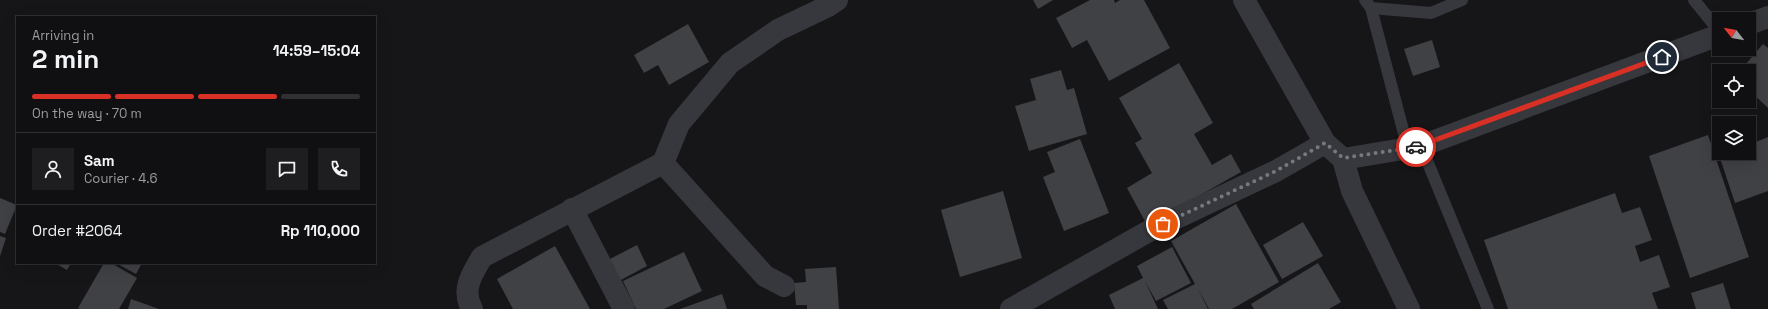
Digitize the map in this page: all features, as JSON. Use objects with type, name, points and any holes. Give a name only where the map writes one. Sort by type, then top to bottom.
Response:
[{"type":"street","points":[[472,309],[468,301],[468,282],[482,257],[663,163],[679,124],[730,63],[778,30],[828,6],[837,0]]},
{"type":"street","points":[[1244,0],[1325,143],[1343,158],[1352,191],[1409,309]]},
{"type":"street","points":[[1756,21],[1768,17]]},
{"type":"street","points":[[1343,158],[1414,147],[1712,39]]},
{"type":"street","points":[[1011,309],[1149,231],[1276,171],[1325,143]]},
{"type":"street","points":[[663,163],[765,276],[784,286]]},
{"type":"street","points":[[572,209],[624,309]]},
{"type":"lane","points":[[1462,0],[1431,13],[1368,4],[1414,147],[1488,309]]},
{"type":"lane","points":[[1694,0],[1712,22]]},
{"type":"building","points":[[1033,0],[1053,0],[1038,9]]},
{"type":"building","points":[[1090,0],[1114,0],[1115,3],[1120,0],[1144,0],[1170,48],[1109,81],[1087,40],[1072,48],[1056,18]]},
{"type":"building","points":[[688,24],[709,62],[669,85],[658,65],[644,73],[634,55]]},
{"type":"building","points":[[1432,40],[1440,67],[1413,76],[1404,49]]},
{"type":"building","points":[[1763,44],[1768,48],[1768,108],[1756,97],[1756,64],[1746,64],[1753,56],[1756,56],[1756,52]]},
{"type":"building","points":[[1179,63],[1213,123],[1194,134],[1212,165],[1231,154],[1241,172],[1147,225],[1127,188],[1152,173],[1135,143],[1142,139],[1119,98]]},
{"type":"building","points":[[1061,70],[1067,90],[1074,88],[1087,134],[1029,151],[1015,106],[1036,100],[1030,79]]},
{"type":"building","points":[[1708,135],[1712,147],[1712,160],[1716,160],[1749,257],[1690,278],[1649,156]]},
{"type":"building","points":[[1768,137],[1768,191],[1735,203],[1721,160],[1756,160],[1756,142]]},
{"type":"building","points":[[1080,139],[1109,213],[1064,231],[1043,177],[1055,172],[1047,152]]},
{"type":"building","points":[[1003,191],[1022,258],[960,277],[941,210]]},
{"type":"building","points":[[1615,193],[1622,213],[1640,207],[1652,240],[1635,246],[1640,262],[1659,255],[1670,287],[1652,293],[1658,309],[1508,309],[1484,240]]},
{"type":"building","points":[[0,198],[16,205],[16,207],[5,234],[0,232]]},
{"type":"building","points":[[1236,204],[1279,282],[1232,309],[1209,309],[1197,287],[1208,309],[1168,309],[1163,300],[1195,284],[1171,241]]},
{"type":"building","points":[[1303,222],[1323,256],[1282,279],[1263,245]]},
{"type":"building","points":[[0,236],[6,238],[0,256]]},
{"type":"building","points":[[637,245],[647,266],[619,281],[608,260]]},
{"type":"building","points":[[555,246],[590,309],[513,309],[497,279]]},
{"type":"building","points":[[1172,247],[1191,283],[1156,301],[1145,281],[1158,309],[1115,309],[1109,295],[1143,278],[1137,266]]},
{"type":"building","points":[[684,252],[702,291],[664,309],[636,309],[623,281]]},
{"type":"building","points":[[1318,263],[1341,302],[1329,309],[1254,309],[1251,304]]},
{"type":"building","points":[[57,264],[70,264],[67,270]]},
{"type":"building","points":[[103,264],[113,264],[137,278],[119,309],[78,308]]},
{"type":"building","points":[[118,264],[141,264],[136,274]]},
{"type":"building","points":[[836,267],[839,309],[807,309],[807,305],[796,305],[794,283],[806,282],[805,269]]},
{"type":"building","points":[[1723,283],[1731,309],[1696,309],[1691,293]]},
{"type":"building","points":[[722,294],[727,309],[680,309]]},
{"type":"building","points":[[131,299],[159,309],[128,309]]},
{"type":"way so far","points":[[1163,224],[1276,171],[1325,143],[1343,158],[1416,147]]},
{"type":"route","points":[[1416,147],[1662,57]]}]
